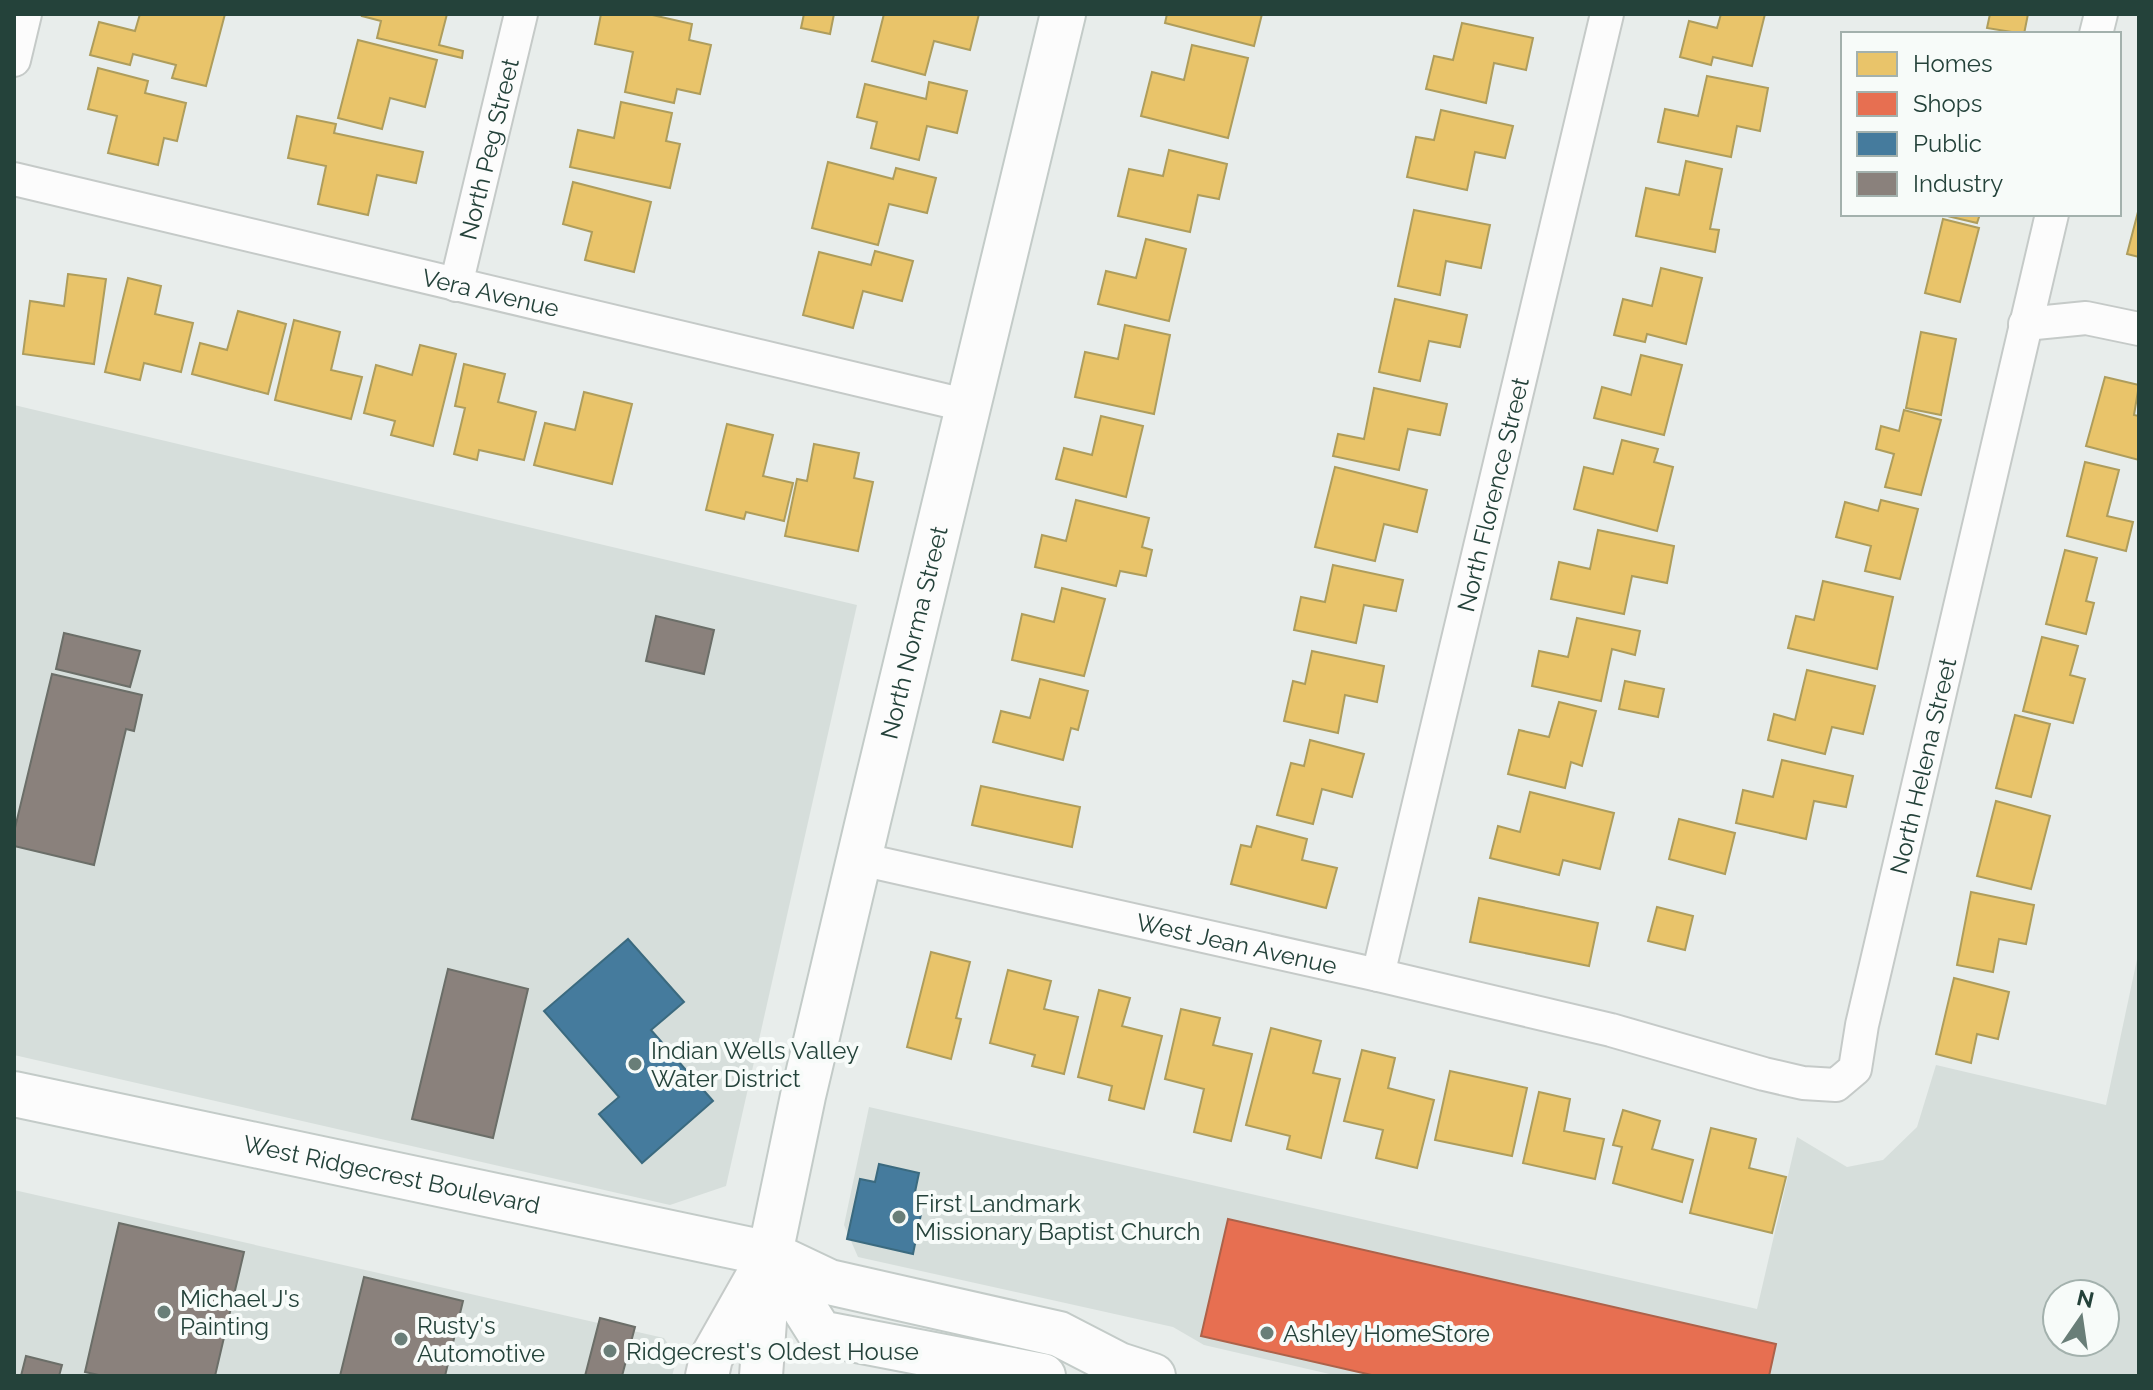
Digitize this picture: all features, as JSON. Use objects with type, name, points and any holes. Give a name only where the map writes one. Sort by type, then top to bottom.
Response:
[{"type":"main road","name":"North Norma Street","points":[[770,1254],[803,1096],[1063,14]]},
{"type":"main road","name":"West Ridgecrest Boulevard","points":[[14,1094],[770,1254],[829,1282],[1059,1334],[1119,1365],[1148,1375]]},
{"type":"main road","points":[[770,1254],[820,1333],[1043,1376]]},
{"type":"street","points":[[14,60],[25,14]]},
{"type":"street","name":"North Peg Street","points":[[456,285],[521,14]]},
{"type":"street","name":"North Florence Street","points":[[1378,975],[1607,14]]},
{"type":"street","name":"Vera Avenue","points":[[14,179],[969,406]]},
{"type":"street","name":"North Helena Street","points":[[1611,1030],[1803,1083],[1836,1085],[1855,1069],[1862,1025],[2052,216]]},
{"type":"street","points":[[2025,324],[2086,318],[2139,329]]},
{"type":"street","name":"West Jean Avenue","points":[[860,859],[1611,1030]]},
{"type":"street","points":[[707,1376],[711,1358],[770,1254]]},
{"type":"street","points":[[761,1376],[770,1254]]},
{"type":"shaded area","points":[[14,405],[857,605],[726,1186],[670,1205],[14,1055]]},
{"type":"shaded area","points":[[2139,950],[2139,1376],[1338,1376],[1204,1345],[1173,1327],[858,1257],[844,1225],[869,1107],[1757,1309],[1797,1137],[1847,1167],[1883,1160],[1917,1127],[1936,1065],[2106,1105]]},
{"type":"shaded area","points":[[14,1190],[664,1338],[677,1358],[672,1376],[14,1376]]},
{"type":"building: Homes","points":[[140,14],[225,14],[206,86],[172,78],[176,65],[133,54],[130,65],[90,55],[99,22],[135,31]]},
{"type":"building: Homes","points":[[363,14],[447,14],[439,45],[463,51],[462,58],[377,38],[381,21]]},
{"type":"building: Homes","points":[[601,14],[648,14],[692,24],[689,40],[711,45],[700,94],[677,89],[674,103],[625,92],[633,52],[595,44]]},
{"type":"building: Homes","points":[[804,14],[834,14],[830,34],[801,28]]},
{"type":"building: Homes","points":[[884,14],[979,14],[970,50],[934,41],[925,75],[872,61]]},
{"type":"building: Homes","points":[[1167,14],[1262,14],[1254,46],[1165,23]]},
{"type":"building: Homes","points":[[1721,14],[1765,14],[1752,66],[1713,57],[1711,65],[1680,57],[1689,21],[1717,28]]},
{"type":"building: Homes","points":[[1990,14],[2028,14],[2024,32],[1987,28]]},
{"type":"building: Homes","points":[[1462,23],[1533,38],[1526,70],[1494,63],[1486,103],[1426,89],[1434,56],[1453,60]]},
{"type":"building: Homes","points":[[358,40],[437,60],[425,107],[390,98],[382,129],[338,118]]},
{"type":"building: Homes","points":[[1192,45],[1248,58],[1228,138],[1141,116],[1152,72],[1184,80]]},
{"type":"building: Homes","points":[[98,68],[148,81],[145,93],[186,103],[177,141],[164,138],[158,165],[108,153],[117,116],[88,109]]},
{"type":"building: Homes","points":[[1707,76],[1768,88],[1760,131],[1737,126],[1731,157],[1658,142],[1665,109],[1698,116]]},
{"type":"building: Homes","points":[[929,82],[967,91],[957,133],[927,126],[919,160],[871,148],[877,122],[857,117],[865,84],[926,99]]},
{"type":"building: Homes","points":[[621,102],[672,113],[666,141],[680,144],[670,188],[570,167],[578,130],[614,138]]},
{"type":"building: Homes","points":[[1441,110],[1513,126],[1505,158],[1475,152],[1467,190],[1407,177],[1416,137],[1434,140]]},
{"type":"building: Homes","points":[[297,116],[336,124],[334,133],[423,152],[416,183],[377,175],[368,215],[318,204],[326,166],[288,158]]},
{"type":"building: Homes","points":[[1169,150],[1227,164],[1219,199],[1198,195],[1190,232],[1118,216],[1129,169],[1163,176]]},
{"type":"building: Homes","points":[[1686,161],[1722,169],[1710,229],[1719,230],[1715,252],[1636,236],[1646,188],[1679,195]]},
{"type":"building: Homes","points":[[828,162],[893,179],[896,168],[936,178],[927,213],[889,204],[878,245],[812,228]]},
{"type":"building: Homes","points":[[573,182],[651,202],[634,272],[585,260],[592,232],[563,224]]},
{"type":"building: Homes","points":[[2139,208],[2139,257],[2127,254]]},
{"type":"building: Homes","points":[[1414,210],[1490,225],[1481,268],[1446,261],[1440,295],[1398,286]]},
{"type":"building: Homes","points":[[1947,216],[1979,216],[1977,223]]},
{"type":"building: Homes","points":[[1943,219],[1979,228],[1960,302],[1925,293]]},
{"type":"building: Homes","points":[[1146,239],[1186,249],[1169,321],[1098,304],[1106,271],[1136,278]]},
{"type":"building: Homes","points":[[875,251],[913,261],[902,301],[863,291],[853,328],[803,315],[819,252],[871,265]]},
{"type":"building: Homes","points":[[1661,268],[1702,278],[1686,344],[1647,334],[1645,342],[1614,335],[1623,299],[1652,306]]},
{"type":"building: Homes","points":[[68,274],[106,279],[94,364],[23,354],[30,301],[64,306]]},
{"type":"building: Homes","points":[[128,278],[161,286],[155,314],[193,323],[181,372],[144,363],[140,380],[105,372]]},
{"type":"building: Homes","points":[[1395,299],[1467,315],[1460,347],[1429,341],[1420,381],[1379,372]]},
{"type":"building: Homes","points":[[238,311],[286,324],[268,394],[192,374],[200,343],[227,350]]},
{"type":"building: Homes","points":[[294,320],[340,332],[331,370],[362,377],[351,419],[275,400]]},
{"type":"building: Homes","points":[[1125,325],[1170,335],[1154,414],[1075,397],[1085,352],[1118,359]]},
{"type":"building: Homes","points":[[1921,332],[1956,339],[1941,415],[1906,408]]},
{"type":"building: Homes","points":[[420,345],[456,354],[433,446],[391,435],[395,421],[364,413],[376,365],[412,375]]},
{"type":"building: Homes","points":[[1641,355],[1682,365],[1664,435],[1594,418],[1602,387],[1631,395]]},
{"type":"building: Homes","points":[[464,364],[505,374],[498,402],[536,412],[524,460],[479,450],[477,460],[454,454],[465,408],[455,406]]},
{"type":"building: Homes","points":[[2105,377],[2139,385],[2134,415],[2139,416],[2139,460],[2086,446]]},
{"type":"building: Homes","points":[[1374,388],[1447,404],[1440,435],[1408,429],[1399,470],[1333,456],[1338,434],[1364,439]]},
{"type":"building: Homes","points":[[584,392],[632,404],[612,484],[534,465],[545,423],[575,430]]},
{"type":"building: Homes","points":[[1904,410],[1941,420],[1921,495],[1885,487],[1894,454],[1876,449],[1881,426],[1899,431]]},
{"type":"building: Homes","points":[[1101,416],[1143,426],[1126,497],[1056,479],[1064,448],[1092,455]]},
{"type":"building: Homes","points":[[727,424],[773,435],[763,476],[793,483],[784,521],[746,512],[744,519],[706,510]]},
{"type":"building: Homes","points":[[1622,440],[1658,449],[1654,462],[1673,467],[1657,531],[1574,509],[1584,467],[1613,474]]},
{"type":"building: Homes","points":[[814,444],[859,453],[854,478],[873,482],[858,551],[785,536],[797,479],[807,481]]},
{"type":"building: Homes","points":[[2085,462],[2119,470],[2107,516],[2133,522],[2126,551],[2067,536]]},
{"type":"building: Homes","points":[[1335,467],[1427,490],[1417,532],[1384,524],[1375,561],[1315,547]]},
{"type":"building: Homes","points":[[1076,500],[1149,518],[1142,547],[1152,550],[1146,576],[1120,571],[1116,586],[1035,567],[1042,535],[1066,541]]},
{"type":"building: Homes","points":[[1881,500],[1918,509],[1900,579],[1865,571],[1871,546],[1836,537],[1845,502],[1878,511]]},
{"type":"building: Homes","points":[[1598,530],[1674,546],[1667,583],[1632,576],[1624,614],[1551,599],[1559,562],[1590,569]]},
{"type":"building: Homes","points":[[2065,550],[2097,558],[2086,601],[2094,603],[2086,634],[2046,624]]},
{"type":"building: Homes","points":[[1333,565],[1403,580],[1396,611],[1364,605],[1356,643],[1294,630],[1301,597],[1325,602]]},
{"type":"building: Homes","points":[[1823,581],[1893,597],[1877,669],[1788,648],[1796,616],[1814,620]]},
{"type":"building: Homes","points":[[1062,588],[1105,599],[1084,676],[1012,660],[1022,614],[1054,622]]},
{"type":"building: Homes","points":[[1577,618],[1640,631],[1635,655],[1612,649],[1601,701],[1532,686],[1539,651],[1568,657]]},
{"type":"building: Homes","points":[[2042,637],[2078,646],[2070,675],[2085,679],[2073,723],[2023,711]]},
{"type":"building: Homes","points":[[1312,651],[1384,666],[1377,702],[1345,695],[1338,733],[1284,721],[1293,681],[1305,684]]},
{"type":"building: Homes","points":[[1807,670],[1875,686],[1863,734],[1832,727],[1825,754],[1768,740],[1774,714],[1795,720]]},
{"type":"building: Homes","points":[[1040,679],[1088,691],[1078,730],[1071,728],[1063,760],[993,742],[1001,711],[1030,718]]},
{"type":"building: Homes","points":[[1625,681],[1664,689],[1658,717],[1619,709]]},
{"type":"building: Homes","points":[[1559,702],[1596,711],[1582,766],[1571,762],[1565,788],[1508,774],[1519,730],[1549,737]]},
{"type":"building: Homes","points":[[2015,715],[2050,724],[2031,797],[1996,788]]},
{"type":"building: Homes","points":[[1310,740],[1364,754],[1352,797],[1322,789],[1313,824],[1277,815],[1291,763],[1304,766]]},
{"type":"building: Homes","points":[[1782,760],[1853,776],[1846,807],[1814,801],[1806,839],[1736,823],[1743,790],[1773,797]]},
{"type":"building: Homes","points":[[981,786],[1080,807],[1072,847],[972,825]]},
{"type":"building: Homes","points":[[1530,792],[1614,813],[1600,869],[1563,860],[1559,875],[1490,858],[1498,826],[1520,832]]},
{"type":"building: Homes","points":[[1996,801],[2050,816],[2031,889],[1977,876]]},
{"type":"building: Homes","points":[[1679,819],[1735,833],[1725,874],[1669,859]]},
{"type":"building: Homes","points":[[1257,826],[1307,839],[1302,860],[1337,868],[1326,908],[1231,884],[1241,845],[1251,847]]},
{"type":"building: Homes","points":[[1971,892],[2034,905],[2026,944],[1999,939],[1993,972],[1957,965]]},
{"type":"building: Homes","points":[[1479,898],[1598,923],[1589,966],[1470,942]]},
{"type":"building: Homes","points":[[1657,907],[1693,916],[1685,950],[1648,941]]},
{"type":"building: Homes","points":[[931,952],[970,962],[956,1018],[961,1019],[951,1059],[907,1047]]},
{"type":"building: Homes","points":[[1008,970],[1051,981],[1044,1009],[1078,1017],[1064,1074],[1032,1066],[1035,1055],[990,1043]]},
{"type":"building: Homes","points":[[1954,978],[2009,992],[1998,1039],[1977,1034],[1971,1063],[1936,1054]]},
{"type":"building: Homes","points":[[1099,990],[1130,998],[1122,1026],[1162,1036],[1144,1109],[1109,1100],[1112,1086],[1078,1077]]},
{"type":"building: Homes","points":[[1181,1009],[1220,1018],[1213,1045],[1252,1054],[1231,1141],[1194,1132],[1204,1089],[1165,1079]]},
{"type":"building: Homes","points":[[1271,1028],[1321,1041],[1313,1073],[1340,1079],[1321,1158],[1287,1149],[1290,1136],[1246,1125]]},
{"type":"building: Homes","points":[[1362,1050],[1395,1058],[1388,1088],[1434,1100],[1417,1168],[1376,1158],[1383,1130],[1344,1121]]},
{"type":"building: Homes","points":[[1450,1071],[1527,1088],[1512,1156],[1435,1140]]},
{"type":"building: Homes","points":[[1539,1092],[1570,1099],[1564,1131],[1604,1139],[1595,1179],[1523,1163]]},
{"type":"building: Homes","points":[[1623,1110],[1660,1121],[1652,1149],[1693,1160],[1682,1202],[1613,1183],[1622,1147],[1613,1145]]},
{"type":"building: Homes","points":[[1711,1128],[1756,1139],[1749,1168],[1786,1177],[1772,1233],[1690,1213]]},
{"type":"building: Shops","points":[[1228,1219],[1776,1344],[1769,1376],[1376,1376],[1201,1336]]},
{"type":"building: Public","name":"Indian Wells Valley Water District","points":[[628,939],[684,1002],[651,1030],[713,1101],[642,1163],[599,1114],[619,1097],[544,1011]]},
{"type":"building: Public","points":[[879,1164],[919,1173],[915,1192],[925,1194],[913,1254],[847,1239],[860,1179],[875,1182]]},
{"type":"building: Industry","points":[[656,616],[714,630],[704,674],[646,661]]},
{"type":"building: Industry","points":[[64,633],[140,651],[130,687],[56,669]]},
{"type":"building: Industry","points":[[52,674],[142,695],[134,731],[126,729],[94,865],[14,846],[14,832]]},
{"type":"building: Industry","points":[[448,969],[528,989],[493,1138],[412,1119]]},
{"type":"building: Industry","name":"Michael J's Painting","points":[[119,1223],[244,1252],[215,1376],[103,1376],[85,1372]]},
{"type":"building: Industry","name":"Rusty's Automotive","points":[[364,1277],[463,1301],[445,1376],[340,1376]]},
{"type":"building: Industry","name":"Ridgecrest's Oldest House","points":[[600,1318],[635,1327],[622,1376],[585,1376]]},
{"type":"building: Industry","points":[[26,1356],[62,1365],[59,1376],[21,1376]]},
{"type":"place","name":"Indian Wells Valley Water District","points":[[635,1064]]},
{"type":"place","name":"First Landmark Missionary Baptist Church","points":[[899,1217]]},
{"type":"place","name":"Michael J's Painting","points":[[164,1312]]},
{"type":"place","name":"Ashley HomeStore","points":[[1267,1333]]},
{"type":"place","name":"Rusty's Automotive","points":[[401,1339]]},
{"type":"place","name":"Ridgecrest's Oldest House","points":[[610,1351]]}]
